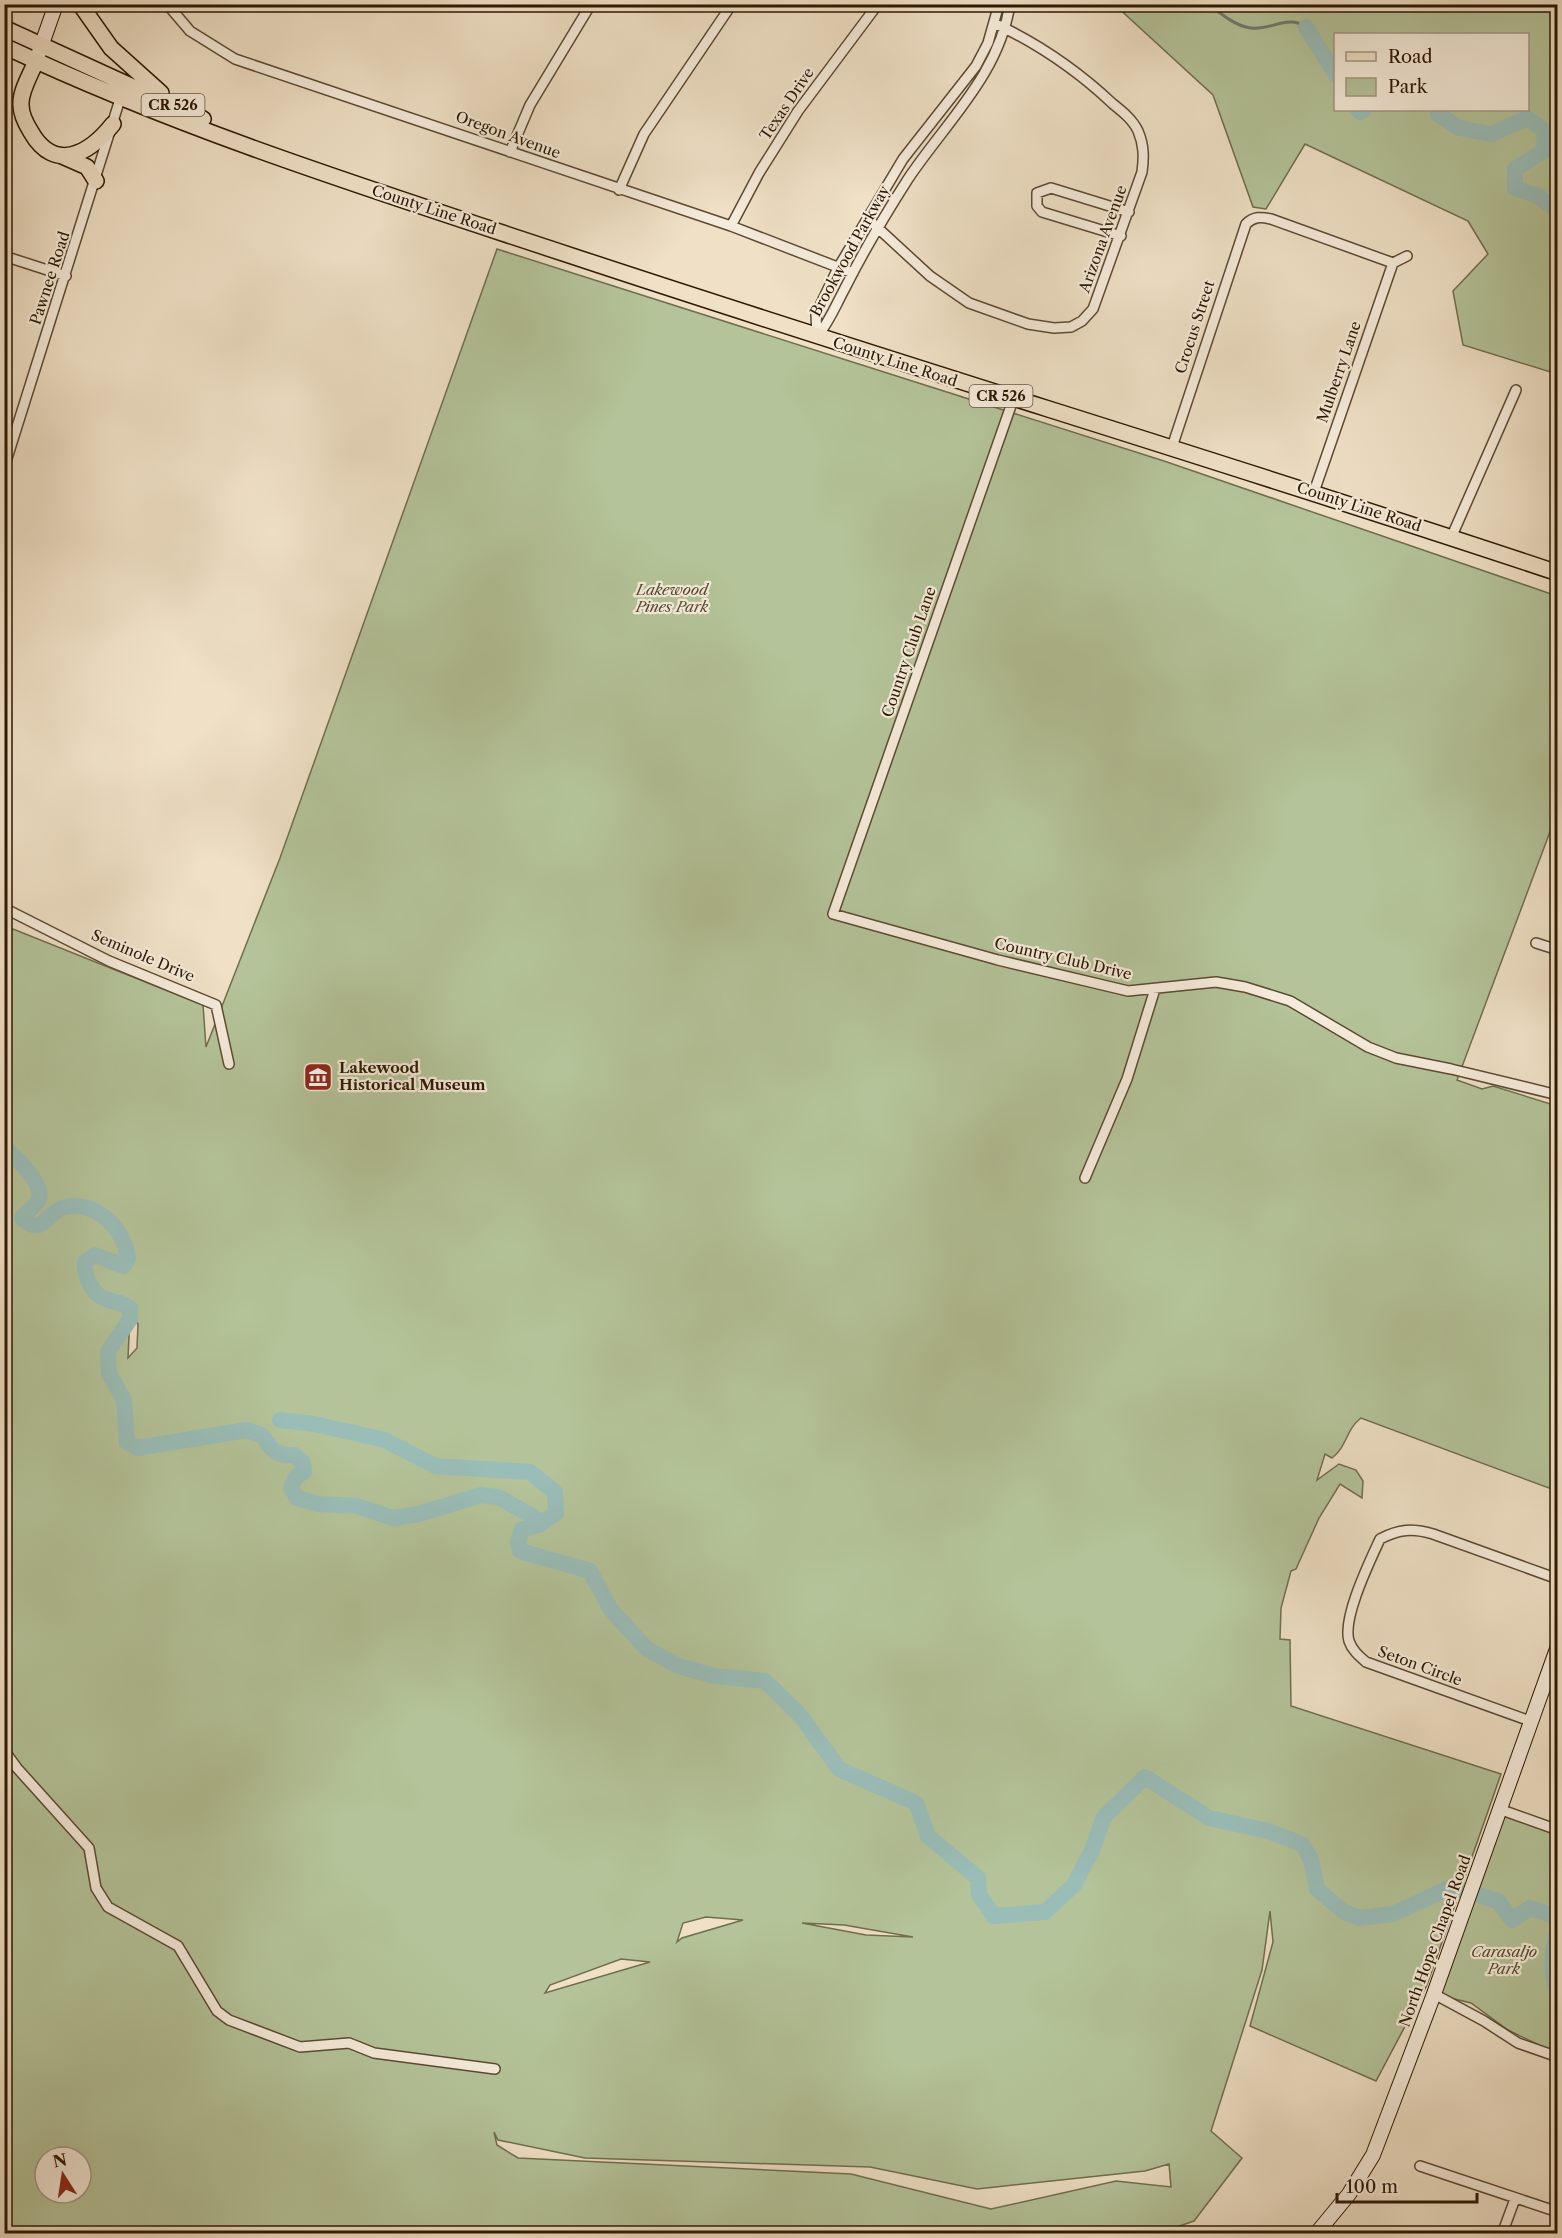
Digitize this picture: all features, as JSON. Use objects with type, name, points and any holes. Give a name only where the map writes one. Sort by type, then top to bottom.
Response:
[{"type":"main road","points":[[56,4],[21,104],[24,120],[40,144],[87,167],[96,181]]},
{"type":"main road","points":[[80,4],[111,48],[148,84],[190,113]]},
{"type":"main road","name":"County Line Road","points":[[4,28],[303,167]]},
{"type":"main road","name":"County Line Road","points":[[4,46],[121,96],[303,167],[817,337],[1314,492],[1557,573]]},
{"type":"main road","points":[[62,156],[90,149],[113,124]]},
{"type":"main road","name":"North Hope Chapel Road","points":[[1318,2233],[1349,2194],[1373,2155],[1434,1994],[1557,1646]]},
{"type":"street","name":"Oregon Avenue","points":[[167,4],[190,31],[235,59],[730,226],[853,273]]},
{"type":"street","points":[[510,152],[530,105],[591,4]]},
{"type":"street","points":[[619,190],[644,134],[732,4]]},
{"type":"street","name":"Texas Drive","points":[[730,226],[759,173],[798,111],[878,4]]},
{"type":"street","name":"Brookwood Parkway","points":[[817,337],[816,314],[838,268],[903,159],[976,66],[994,23],[999,4]]},
{"type":"street","name":"Brookwood Parkway","points":[[817,337],[831,318],[853,273],[908,179],[982,80],[994,60],[1011,4]]},
{"type":"street","name":"Arizona Avenue","points":[[867,218],[930,276],[969,303],[1028,324],[1054,328],[1071,327],[1093,309],[1129,212],[1142,172],[1145,154],[1132,121],[1060,59],[994,23]]},
{"type":"street","name":"Pawnee Road","points":[[4,468],[121,96]]},
{"type":"street","points":[[1120,236],[1042,212],[1037,206],[1037,193],[1052,188],[1129,212]]},
{"type":"street","name":"Crocus Street","points":[[1172,447],[1246,224],[1251,219],[1261,217],[1271,219],[1393,263]]},
{"type":"street","points":[[4,256],[66,276]]},
{"type":"street","points":[[1393,263],[1407,256]]},
{"type":"street","name":"Mulberry Lane","points":[[1314,492],[1393,263]]},
{"type":"street","points":[[1451,538],[1516,390]]},
{"type":"street","name":"Country Club Lane","points":[[833,914],[1013,400]]},
{"type":"street","name":"Seminole Drive","points":[[4,908],[109,961],[216,1005],[229,1064]]},
{"type":"street","name":"Country Club Drive","points":[[833,914],[998,960],[1128,992],[1216,982],[1245,987],[1290,1001],[1368,1047],[1396,1058],[1557,1095]]},
{"type":"street","points":[[1536,943],[1557,950]]},
{"type":"street","points":[[1085,1178],[1127,1079],[1155,989]]},
{"type":"street","name":"Seton Circle","points":[[1530,1721],[1366,1662],[1349,1643],[1348,1623],[1369,1562],[1380,1539],[1414,1528],[1557,1579]]},
{"type":"street","points":[[4,1750],[17,1768],[89,1848],[96,1888],[102,1901],[108,1907],[178,1946],[223,2016],[300,2047],[349,2043],[374,2053],[495,2068]]},
{"type":"street","points":[[1499,1809],[1557,1830]]},
{"type":"street","points":[[1434,1994],[1484,2021],[1518,2043],[1557,2056]]},
{"type":"street","points":[[1420,2166],[1557,2212]]},
{"type":"street","points":[[1502,2234],[1515,2199]]},
{"type":"green space","points":[[1115,5],[1557,5],[1557,374],[1463,345],[1453,291],[1488,254],[1468,221],[1305,144],[1266,209],[1253,207],[1213,95]]},
{"type":"green space","name":"Lakewood Pines Park","points":[[497,249],[1164,461],[1557,596],[1557,813],[1457,1080],[1482,1089],[1493,1086],[1557,1106],[1557,1491],[1361,1418],[1352,1427],[1337,1454],[1332,1458],[1325,1454],[1317,1480],[1339,1464],[1356,1470],[1363,1481],[1362,1498],[1340,1484],[1319,1518],[1296,1569],[1291,1571],[1281,1608],[1280,1639],[1290,1640],[1291,1706],[1501,1774],[1427,1985],[1376,2081],[1250,2026],[1273,1942],[1270,1911],[1262,1970],[1211,2131],[1242,2158],[1194,2221],[1159,2233],[5,2234],[5,936],[8,927],[203,1005],[206,1047],[280,858]],"holes":[[[130,1314],[138,1324],[137,1348],[128,1358]],[[706,1917],[743,1920],[682,1938],[677,1942],[683,1923]],[[802,1923],[844,1925],[913,1937],[866,1935]],[[621,1959],[650,1962],[545,1993],[550,1985]],[[494,2132],[498,2140],[585,2158],[870,2167],[977,2189],[1145,2171],[1169,2164],[1171,2187],[1116,2181],[991,2209],[851,2174],[518,2158],[497,2145]]]},
{"type":"green space","name":"Carasaljo Park","points":[[1499,1809],[1557,1830],[1557,2050],[1543,2047],[1508,2030],[1471,2003],[1434,1994]]},
{"type":"waterway","points":[[1209,4],[1228,19],[1245,27],[1258,28],[1286,22],[1299,23],[1306,27]]},
{"type":"waterway","points":[[1306,27],[1334,72]]},
{"type":"waterway","points":[[1439,111],[1438,114],[1459,128],[1492,134],[1527,118],[1544,130],[1545,150],[1515,169],[1515,188],[1538,196],[1551,206],[1558,206]]},
{"type":"waterway","points":[[4,1147],[28,1172],[40,1194],[38,1201],[22,1218],[30,1224],[42,1224],[62,1208],[85,1207],[106,1218],[126,1247],[128,1259],[123,1266],[95,1255],[85,1262],[85,1268],[90,1285],[98,1294],[130,1308],[130,1319],[108,1352],[109,1373],[124,1400],[127,1442],[137,1448],[247,1430],[263,1436],[276,1452],[295,1455],[303,1463],[304,1472],[296,1477],[291,1488],[297,1498],[318,1504],[357,1506],[393,1518],[419,1514],[481,1495],[498,1497],[534,1517],[539,1525]]},
{"type":"waterway","points":[[280,1420],[314,1424],[385,1440],[435,1466],[530,1472],[555,1492],[556,1513],[539,1525],[522,1529],[518,1542],[520,1551],[590,1571],[611,1610],[647,1649],[678,1666],[715,1676],[765,1681],[800,1715],[839,1769],[916,1803],[928,1836],[978,1878],[979,1895],[994,1916],[1045,1912],[1074,1885],[1092,1850],[1104,1817],[1145,1777],[1209,1818],[1268,1831],[1302,1844],[1311,1859],[1317,1889],[1343,1911],[1359,1918],[1393,1914],[1451,1887],[1498,1901],[1512,1920],[1530,1908],[1552,1915],[1558,1923]]},
{"type":"waterway","points":[[1558,1928],[1552,1968],[1558,1991]]},
{"type":"place","name":"Lakewood Historical Museum","points":[[318,1077]]}]
